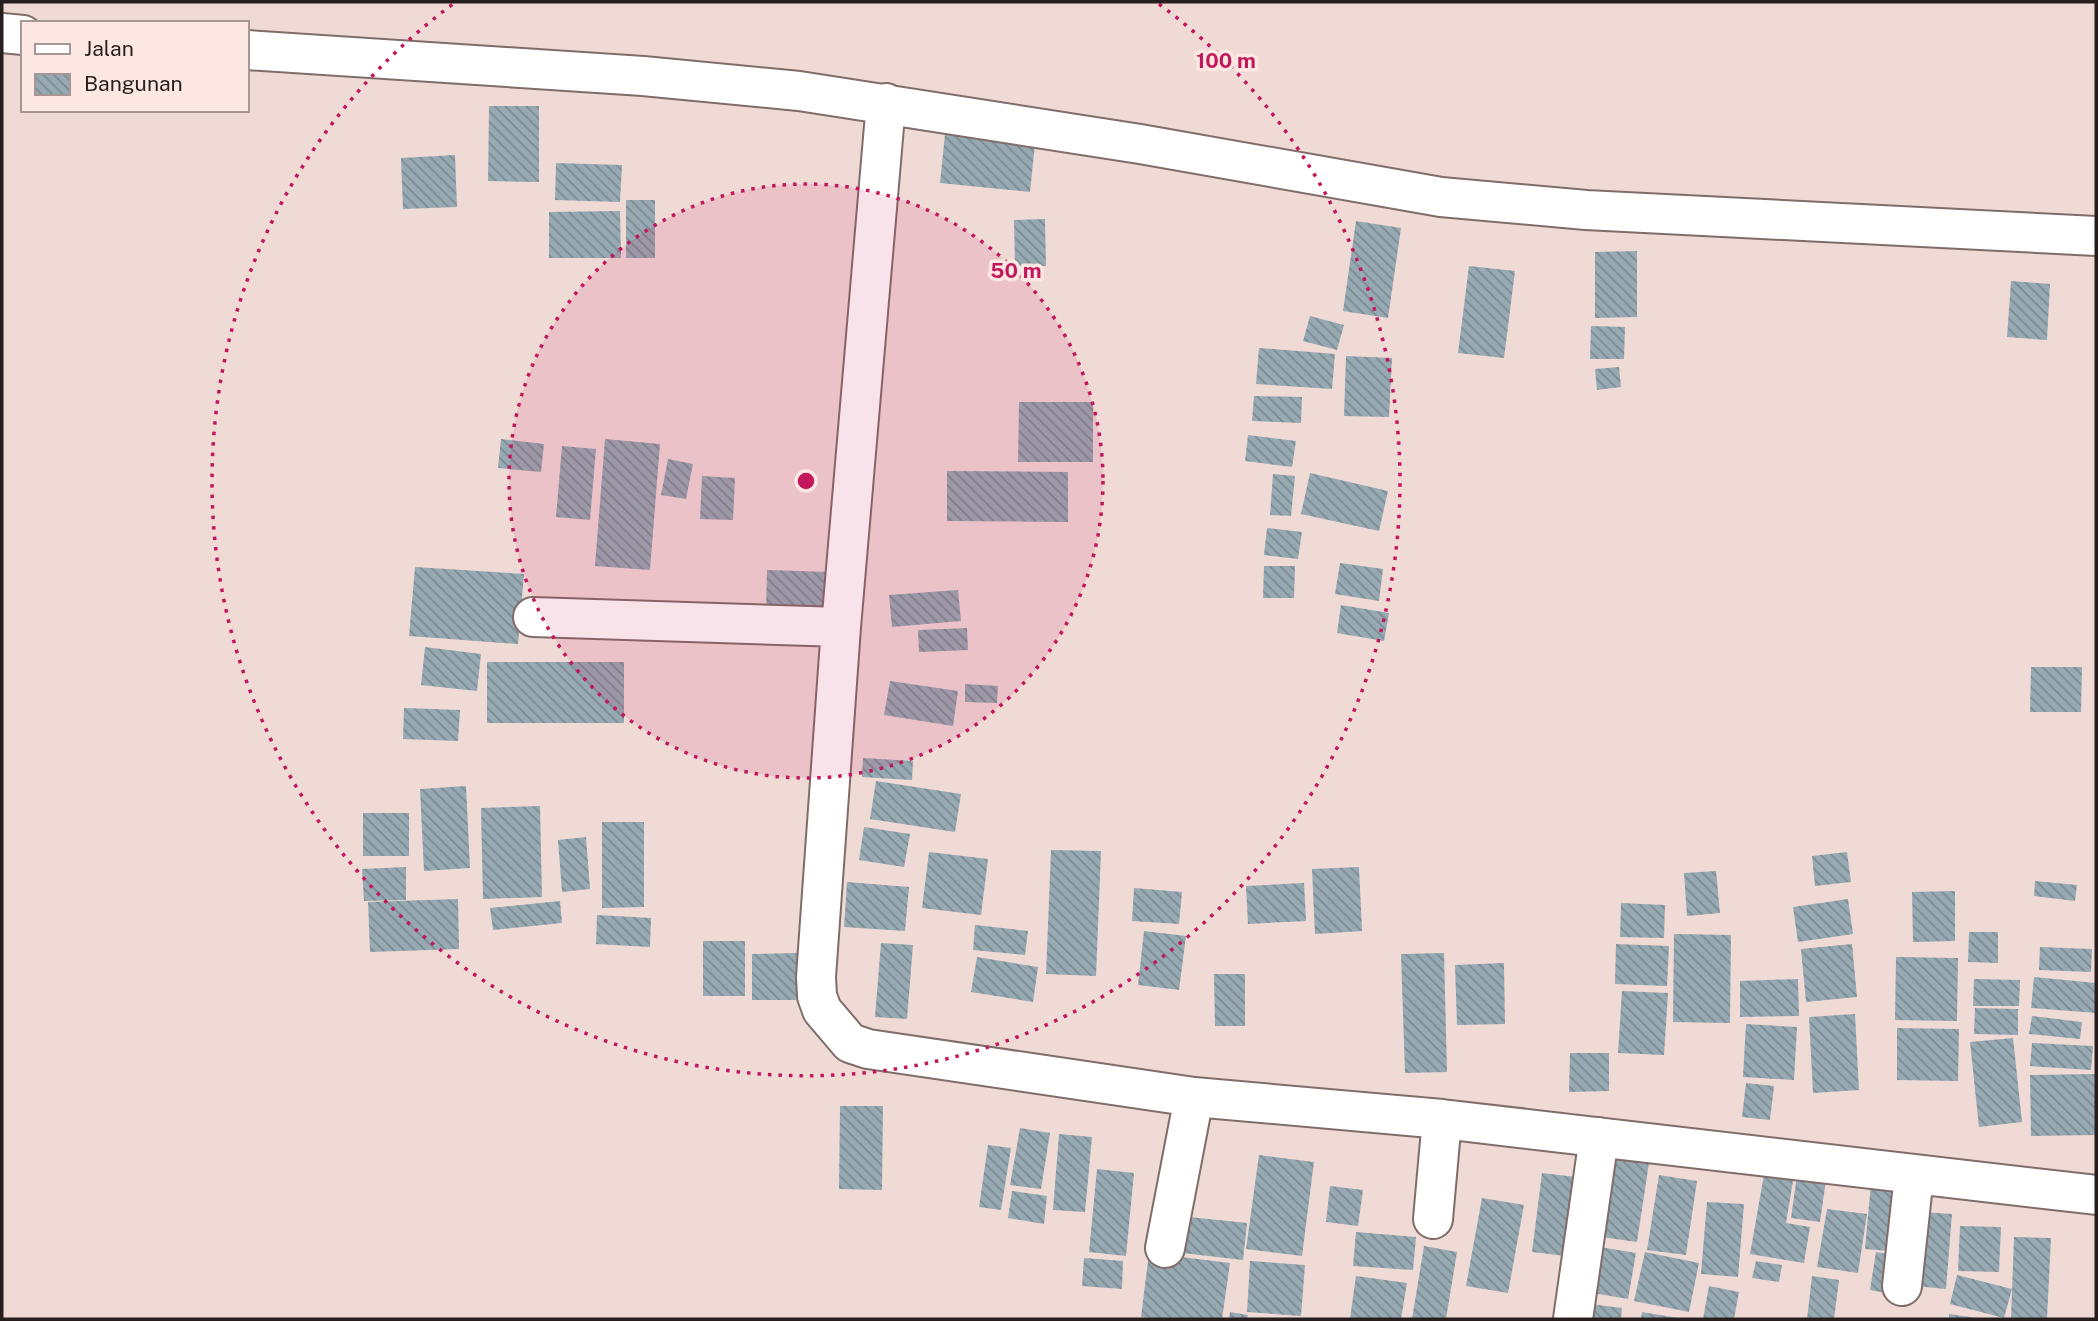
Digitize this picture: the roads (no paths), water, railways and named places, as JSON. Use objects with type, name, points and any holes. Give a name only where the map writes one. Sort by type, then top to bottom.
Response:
[{"type":"street","points":[[2,33],[21,35]]},
{"type":"street","points":[[248,50],[643,76],[799,91],[1140,144],[1441,197],[1586,210],[2096,236]]},
{"type":"street","points":[[886,103],[841,627],[816,977],[817,996],[822,1010],[850,1043],[868,1049],[1194,1097],[1442,1119],[2096,1195]]},
{"type":"street","points":[[533,617],[841,627]]},
{"type":"street","points":[[1165,1248],[1194,1097]]},
{"type":"street","points":[[1433,1219],[1442,1119]]},
{"type":"street","points":[[1573,1319],[1599,1137]]},
{"type":"street","points":[[1902,1286],[1914,1175]]}]
